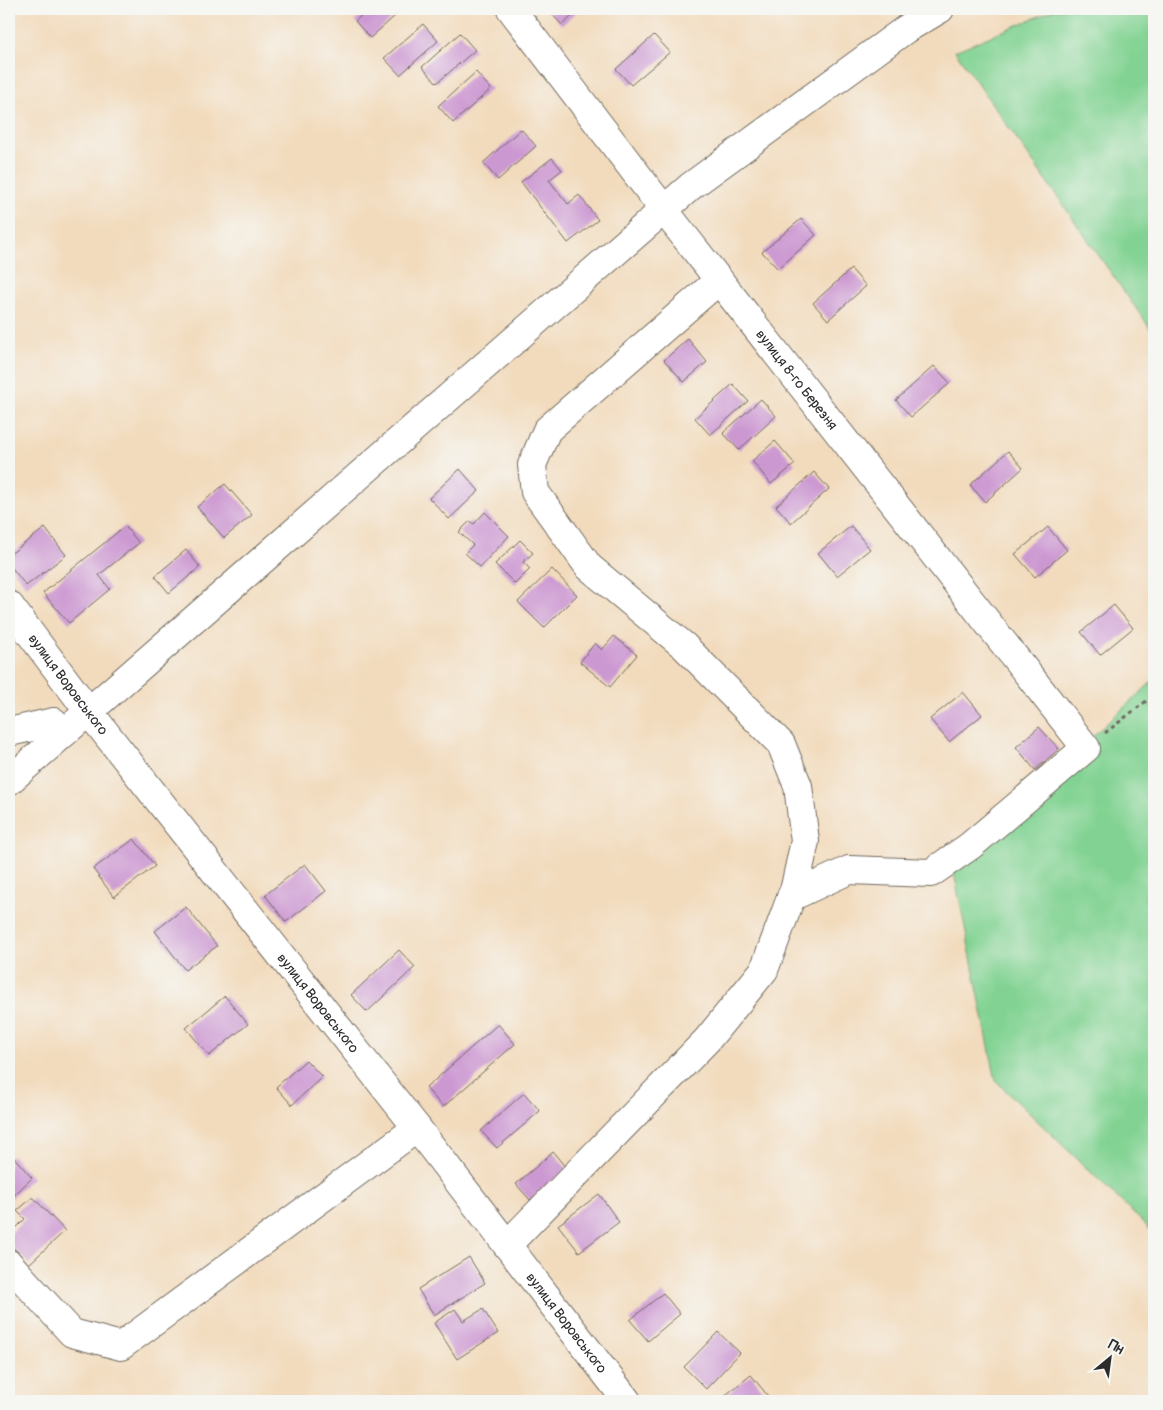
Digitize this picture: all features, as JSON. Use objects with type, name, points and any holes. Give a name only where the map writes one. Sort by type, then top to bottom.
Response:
[{"type":"main road","name":"вулиця 8-го Березня","points":[[511,9],[664,210],[1086,748]]},
{"type":"main road","points":[[9,781],[691,186],[898,35],[940,9]]},
{"type":"main road","points":[[507,1244],[707,1040],[764,970],[795,887],[805,841],[798,786],[781,744],[684,646],[589,567],[534,492],[532,466],[547,430],[719,280]]},
{"type":"main road","name":"вулиця Воровського","points":[[9,605],[89,712],[417,1128],[627,1401]]},
{"type":"main road","points":[[9,732],[54,722],[65,732]]},
{"type":"main road","points":[[791,898],[849,870],[931,873],[970,846],[1086,748]]},
{"type":"main road","points":[[9,1264],[72,1333],[121,1346],[417,1128]]},
{"type":"path","points":[[1086,748],[1154,695]]},
{"type":"green space","points":[[1056,9],[1154,9],[1154,334],[955,51]]},
{"type":"green space","points":[[1154,680],[1154,1233],[996,1081],[953,868]]},
{"type":"building","points":[[369,9],[403,9],[370,38],[355,21]]},
{"type":"building","points":[[547,9],[580,9],[562,25]]},
{"type":"building","points":[[423,24],[438,41],[400,75],[384,58]]},
{"type":"building","points":[[460,33],[475,50],[437,83],[422,67]]},
{"type":"building","points":[[654,35],[670,52],[631,85],[616,69]]},
{"type":"building","points":[[476,72],[491,89],[453,123],[438,106]]},
{"type":"building","points":[[521,129],[536,146],[498,180],[483,163]]},
{"type":"building","points":[[552,158],[562,170],[549,180],[568,204],[579,195],[598,220],[568,243],[521,182]]},
{"type":"building","points":[[801,219],[816,235],[778,269],[762,252]]},
{"type":"building","points":[[851,269],[866,286],[828,320],[813,303]]},
{"type":"building","points":[[688,339],[707,362],[684,382],[664,360]]},
{"type":"building","points":[[934,366],[950,383],[911,417],[896,400]]},
{"type":"building","points":[[733,384],[748,401],[710,435],[695,418]]},
{"type":"building","points":[[761,399],[776,416],[739,450],[723,433]]},
{"type":"building","points":[[775,441],[795,464],[771,484],[752,461]]},
{"type":"building","points":[[1008,451],[1023,468],[985,502],[970,485]]},
{"type":"building","points":[[460,469],[479,491],[449,519],[429,498]]},
{"type":"building","points":[[814,472],[829,489],[791,523],[776,506]]},
{"type":"building","points":[[225,484],[252,515],[224,538],[197,507]]},
{"type":"building","points":[[485,512],[509,536],[480,567],[465,553],[473,545],[459,532],[470,521],[474,524]]},
{"type":"building","points":[[125,526],[139,543],[99,575],[110,589],[69,623],[43,593]]},
{"type":"building","points":[[851,526],[870,549],[837,576],[818,553]]},
{"type":"building","points":[[1048,527],[1067,550],[1035,577],[1015,554]]},
{"type":"building","points":[[45,528],[66,555],[26,586],[9,564],[9,555]]},
{"type":"building","points":[[520,540],[533,553],[523,562],[530,569],[515,584],[495,564]]},
{"type":"building","points":[[186,550],[200,567],[169,593],[155,576]]},
{"type":"building","points":[[552,569],[577,595],[544,628],[518,602]]},
{"type":"building","points":[[1114,605],[1133,628],[1100,655],[1081,632]]},
{"type":"building","points":[[614,636],[637,655],[610,687],[580,662],[595,643],[602,650]]},
{"type":"building","points":[[963,692],[982,715],[949,742],[930,719]]},
{"type":"building","points":[[1039,727],[1059,749],[1035,770],[1016,747]]},
{"type":"building","points":[[134,839],[155,866],[114,897],[93,869]]},
{"type":"building","points":[[305,864],[326,891],[286,922],[265,895]]},
{"type":"building","points":[[186,907],[217,946],[185,970],[155,931]]},
{"type":"building","points":[[399,950],[415,967],[367,1012],[351,995]]},
{"type":"building","points":[[225,996],[248,1024],[209,1056],[186,1028]]},
{"type":"building","points":[[498,1024],[515,1044],[443,1107],[426,1088]]},
{"type":"building","points":[[306,1060],[322,1077],[292,1105],[276,1087]]},
{"type":"building","points":[[524,1093],[540,1111],[497,1148],[481,1131]]},
{"type":"building","points":[[553,1152],[567,1169],[530,1200],[516,1184]]},
{"type":"building","points":[[12,1155],[32,1178],[9,1200],[9,1159]]},
{"type":"building","points":[[599,1194],[619,1222],[579,1252],[558,1225]]},
{"type":"building","points":[[33,1197],[65,1231],[29,1264],[9,1243],[9,1235],[25,1219],[17,1211]]},
{"type":"building","points":[[469,1257],[485,1283],[434,1315],[418,1289]]},
{"type":"building","points":[[663,1293],[680,1314],[648,1341],[630,1320]]},
{"type":"building","points":[[455,1309],[463,1321],[483,1309],[498,1333],[457,1359],[434,1323]]},
{"type":"building","points":[[718,1332],[740,1353],[706,1389],[684,1367]]},
{"type":"building","points":[[751,1375],[772,1401],[718,1401]]}]
